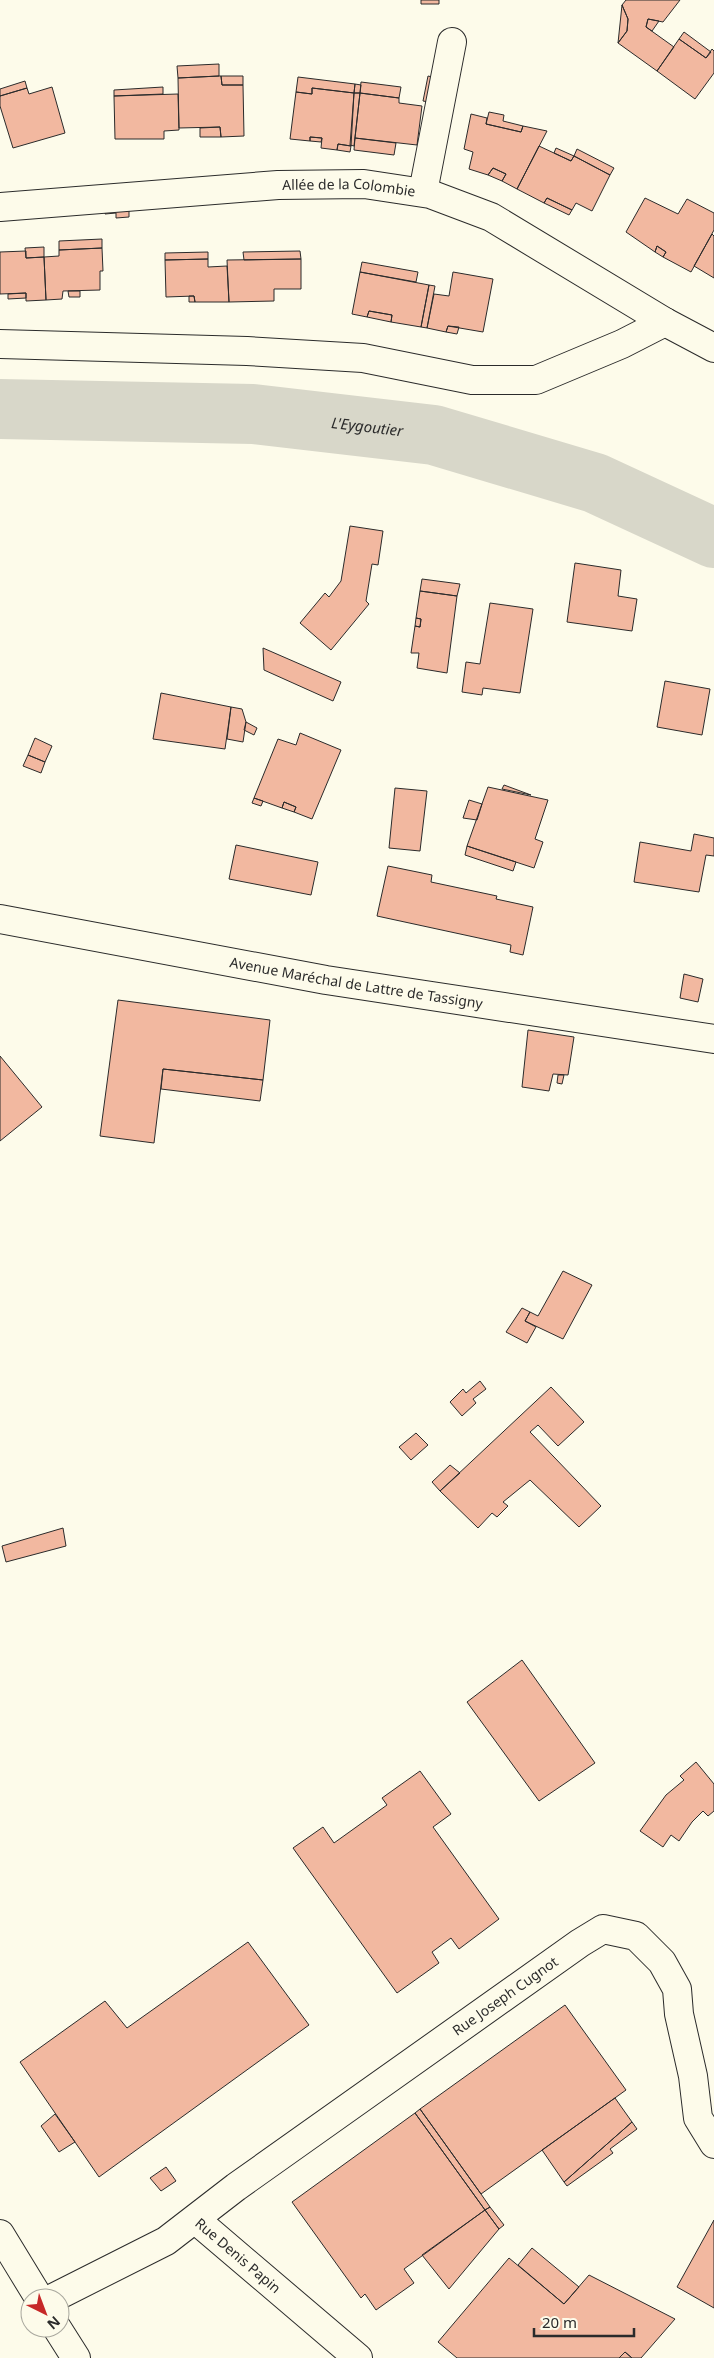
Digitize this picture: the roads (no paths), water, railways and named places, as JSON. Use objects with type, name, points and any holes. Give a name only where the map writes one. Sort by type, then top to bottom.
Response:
[{"type":"street","points":[[423,192],[452,42]]},
{"type":"street","name":"Allée de la Colombie","points":[[0,207],[278,185],[364,184],[423,192],[491,217],[665,322],[714,348]]},
{"type":"street","points":[[0,344],[248,351],[363,358],[472,380],[536,380],[622,344],[665,322]]},
{"type":"street","name":"Avenue Maréchal de Lattre de Tassigny","points":[[0,918],[326,980],[714,1039]]},
{"type":"street","name":"Rue Joseph Cugnot","points":[[196,2220],[236,2187],[580,1943],[603,1930],[636,1936],[662,1962],[677,1989],[679,2014],[693,2076],[698,2118],[714,2144]]},
{"type":"street","name":"Rue Denis Papin","points":[[70,2289],[166,2241],[196,2220],[358,2358]]},
{"type":"street","points":[[0,2234],[33,2288]]},
{"type":"street","points":[[63,2338],[76,2358]]},
{"type":"waterway","name":"L'Eygoutier","points":[[0,409],[253,414],[434,435],[595,483],[714,538]]}]
